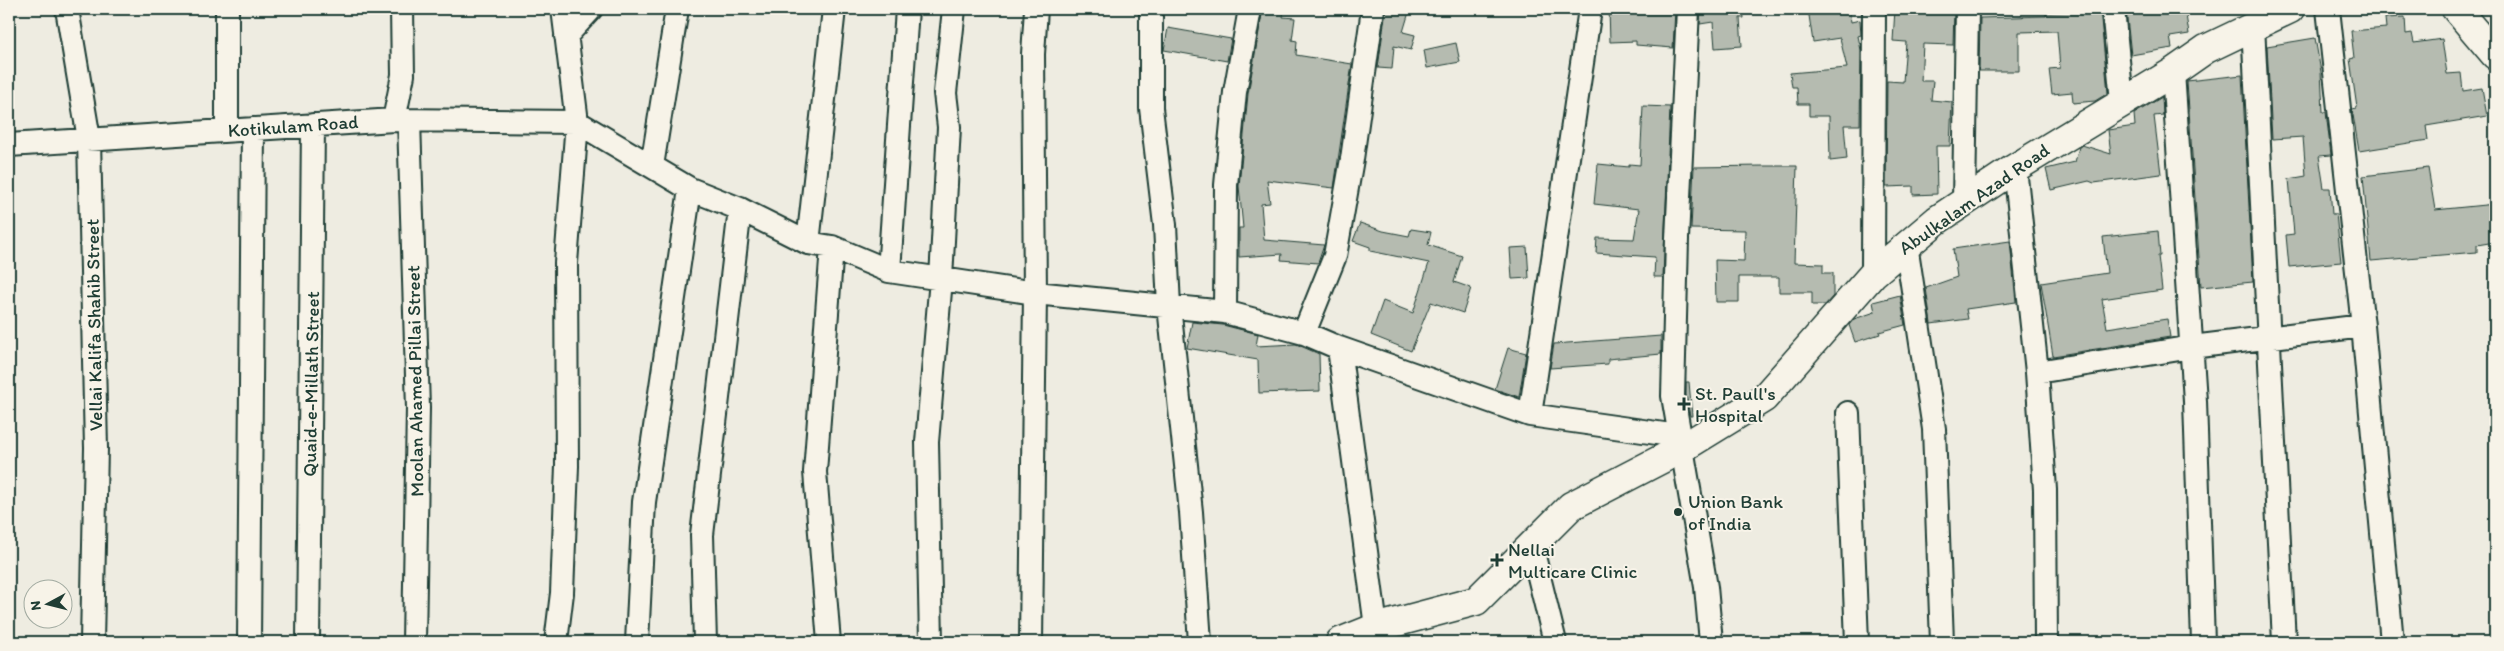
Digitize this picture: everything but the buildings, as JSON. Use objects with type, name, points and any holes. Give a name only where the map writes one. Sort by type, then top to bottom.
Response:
[{"type":"main road","points":[[2456,9],[2495,55]]},
{"type":"main road","name":"Abulkalam Azad Road","points":[[1340,642],[1377,635],[1476,601],[1571,506],[1680,443],[1764,398],[1873,274],[1906,244],[2015,168],[2122,101],[2173,72],[2206,49],[2271,14]]},
{"type":"street","name":"Vellai Kalifa Shahib Street","points":[[67,9],[89,139],[96,448],[92,642]]},
{"type":"street","points":[[227,9],[227,130]]},
{"type":"street","name":"Moolan Ahamed Pillai Street","points":[[402,9],[402,120],[418,408],[414,642]]},
{"type":"street","points":[[556,642],[562,593],[567,466],[566,263],[577,122],[563,9]]},
{"type":"street","points":[[566,36],[591,9]]},
{"type":"street","points":[[652,166],[677,9]]},
{"type":"street","points":[[808,244],[834,9]]},
{"type":"street","points":[[889,271],[907,9]]},
{"type":"street","points":[[931,642],[927,442],[942,279],[949,127],[945,93],[954,9]]},
{"type":"street","points":[[1031,642],[1035,293],[1033,54],[1036,9]]},
{"type":"street","points":[[1151,9],[1151,108],[1165,225],[1170,306],[1191,512],[1200,642]]},
{"type":"street","points":[[1225,312],[1226,185],[1235,92],[1250,9]]},
{"type":"street","points":[[1304,333],[1335,256],[1352,159],[1373,9]]},
{"type":"street","points":[[1530,415],[1590,9]]},
{"type":"street","points":[[1688,9],[1677,239],[1673,396],[1706,587],[1711,642]]},
{"type":"street","points":[[1873,274],[1874,9]]},
{"type":"street","points":[[1964,202],[1967,9]]},
{"type":"street","points":[[2113,9],[2122,101]]},
{"type":"street","points":[[2328,9],[2363,326],[2392,642]]},
{"type":"street","points":[[2271,14],[2256,117],[2270,337],[2284,642]]},
{"type":"street","points":[[2173,72],[2192,347],[2203,642]]},
{"type":"street","name":"Kotikulam Road","points":[[9,145],[402,120],[577,122]]},
{"type":"street","points":[[577,122],[690,189],[740,209],[808,244],[832,247],[889,271],[1035,293],[1225,312],[1304,333],[1339,348],[1530,415],[1680,443]]},
{"type":"street","name":"Quaid-e-Millath Street","points":[[308,642],[313,125]]},
{"type":"street","points":[[248,642],[254,128]]},
{"type":"street","points":[[2015,168],[2037,372],[2045,490],[2046,642]]},
{"type":"street","points":[[637,642],[644,502],[690,189]]},
{"type":"street","points":[[705,642],[702,536],[740,209]]},
{"type":"street","points":[[1906,244],[1934,429],[1942,642]]},
{"type":"street","points":[[829,642],[815,472],[832,247]]},
{"type":"street","points":[[2037,372],[2192,347],[2363,326]]},
{"type":"street","points":[[1339,348],[1377,635]]},
{"type":"street","points":[[1848,413],[1857,642]]},
{"type":"street","points":[[1531,544],[1555,642]]},
{"type":"place","name":"St. Paull's Hospital","points":[[1684,404]]},
{"type":"place","name":"Union Bank of India","points":[[1678,512]]},
{"type":"place","name":"Nellai Multicare Clinic","points":[[1497,560]]}]
